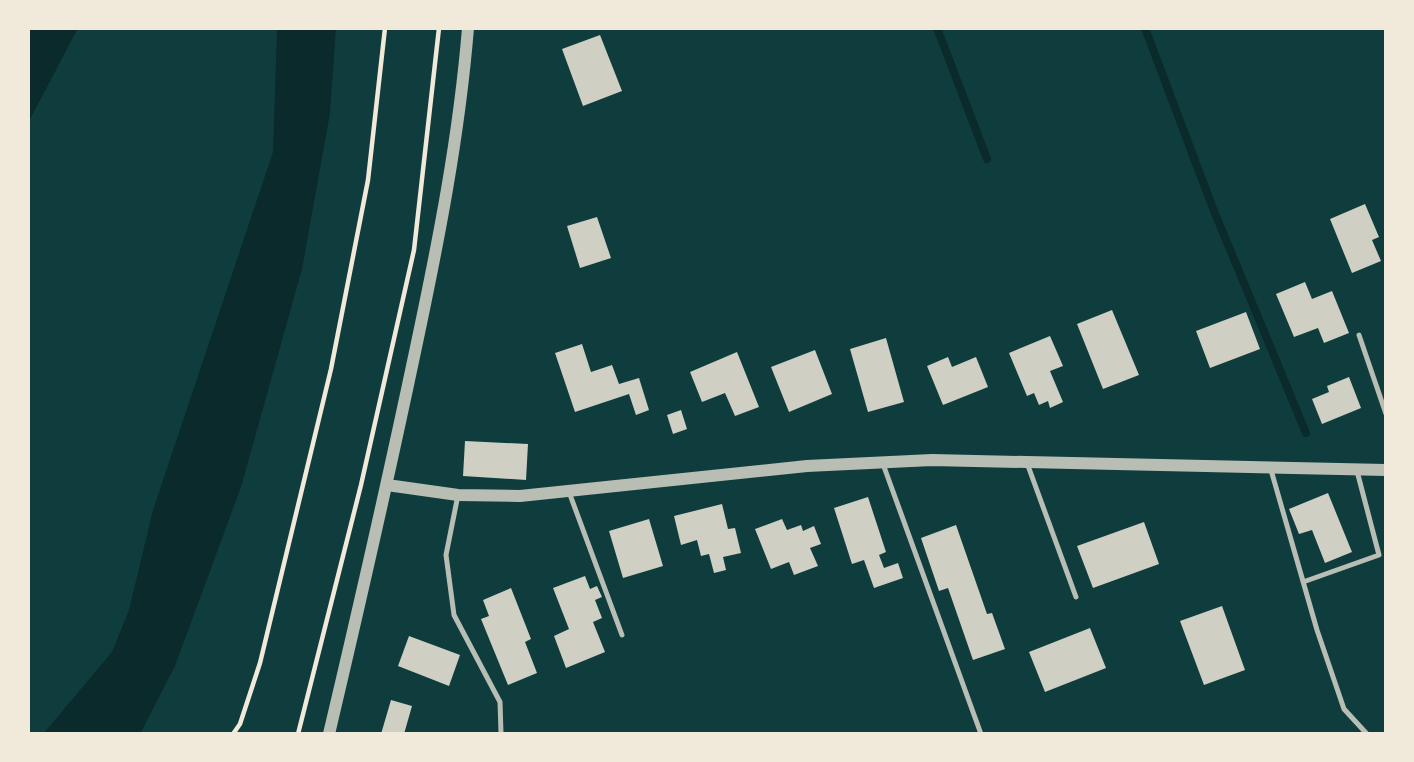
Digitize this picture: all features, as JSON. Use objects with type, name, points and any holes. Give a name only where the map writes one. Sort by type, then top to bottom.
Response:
[{"type":"street","points":[[329,734],[387,485],[447,194],[468,28]]},
{"type":"street","points":[[387,485],[458,495],[520,496],[694,476],[882,463],[1386,470]]},
{"type":"lane","points":[[1359,335],[1386,414]]},
{"type":"lane","points":[[882,463],[981,734]]},
{"type":"lane","points":[[1027,463],[1076,597]]},
{"type":"lane","points":[[1271,470],[1303,582],[1344,709],[1367,734]]},
{"type":"lane","points":[[1303,582],[1379,555],[1357,471]]},
{"type":"lane","points":[[569,492],[622,635]]},
{"type":"lane","points":[[458,495],[446,555],[454,615],[500,702],[501,733]]},
{"type":"path","points":[[233,734],[240,724],[260,663],[331,369],[368,180],[385,28]]},
{"type":"path","points":[[298,734],[361,485],[414,250],[439,28]]},
{"type":"water","points":[[28,28],[78,28],[28,123]]},
{"type":"water","points":[[277,28],[336,28],[330,113],[302,269],[241,487],[175,666],[140,734],[43,734],[112,652],[129,610],[153,510],[273,152]]},
{"type":"building","points":[[600,35],[622,91],[583,106],[562,49]]},
{"type":"building","points":[[1365,204],[1379,237],[1372,240],[1381,261],[1352,273],[1330,219]]},
{"type":"building","points":[[597,217],[611,258],[580,268],[567,226]]},
{"type":"building","points":[[1305,282],[1312,299],[1332,291],[1349,333],[1324,343],[1318,328],[1294,337],[1276,294]]},
{"type":"building","points":[[1112,310],[1139,375],[1103,389],[1077,324]]},
{"type":"building","points":[[1246,312],[1260,349],[1210,368],[1196,331]]},
{"type":"building","points":[[1050,336],[1063,366],[1050,371],[1063,402],[1050,408],[1048,401],[1039,405],[1034,393],[1027,396],[1009,353]]},
{"type":"building","points":[[886,338],[904,402],[868,412],[850,349]]},
{"type":"building","points":[[582,344],[591,372],[612,365],[619,384],[639,378],[649,410],[636,415],[629,394],[575,412],[555,353]]},
{"type":"building","points":[[815,350],[832,394],[789,412],[771,367]]},
{"type":"building","points":[[737,352],[759,407],[735,416],[725,393],[702,402],[690,372]]},
{"type":"building","points":[[948,357],[952,367],[976,357],[988,387],[943,405],[927,366]]},
{"type":"building","points":[[1349,377],[1361,408],[1322,424],[1312,399],[1329,392],[1327,386]]},
{"type":"building","points":[[681,410],[687,429],[673,434],[667,415]]},
{"type":"building","points":[[465,441],[528,444],[526,480],[463,476]]},
{"type":"building","points":[[1328,493],[1352,552],[1325,563],[1312,530],[1299,534],[1289,509]]},
{"type":"building","points":[[868,497],[886,552],[879,555],[884,568],[898,563],[903,578],[874,588],[864,560],[852,564],[834,508]]},
{"type":"building","points":[[722,504],[728,529],[735,528],[741,553],[723,557],[726,570],[714,573],[709,554],[701,556],[697,540],[681,545],[674,516]]},
{"type":"building","points":[[649,519],[663,566],[623,578],[609,531]]},
{"type":"building","points":[[782,519],[787,530],[801,525],[803,531],[814,526],[821,544],[810,548],[818,566],[794,575],[789,562],[771,569],[755,529]]},
{"type":"building","points":[[1144,522],[1159,564],[1093,588],[1077,546]]},
{"type":"building","points":[[956,525],[987,614],[992,613],[1005,649],[973,660],[948,588],[939,591],[921,538]]},
{"type":"building","points":[[585,576],[590,589],[597,586],[602,597],[595,600],[602,618],[593,622],[605,652],[566,668],[554,636],[569,629],[553,588]]},
{"type":"building","points":[[511,588],[531,639],[525,642],[537,673],[508,685],[481,619],[489,616],[483,600]]},
{"type":"building","points":[[1222,606],[1245,670],[1204,685],[1180,621]]},
{"type":"building","points":[[1090,628],[1106,668],[1045,692],[1029,652]]},
{"type":"building","points":[[409,636],[460,655],[449,686],[398,666]]},
{"type":"building","points":[[391,700],[412,706],[404,734],[381,734]]},
{"type":"waterway","points":[[937,28],[987,159]]},
{"type":"waterway","points":[[1145,28],[1212,206],[1306,433]]}]
